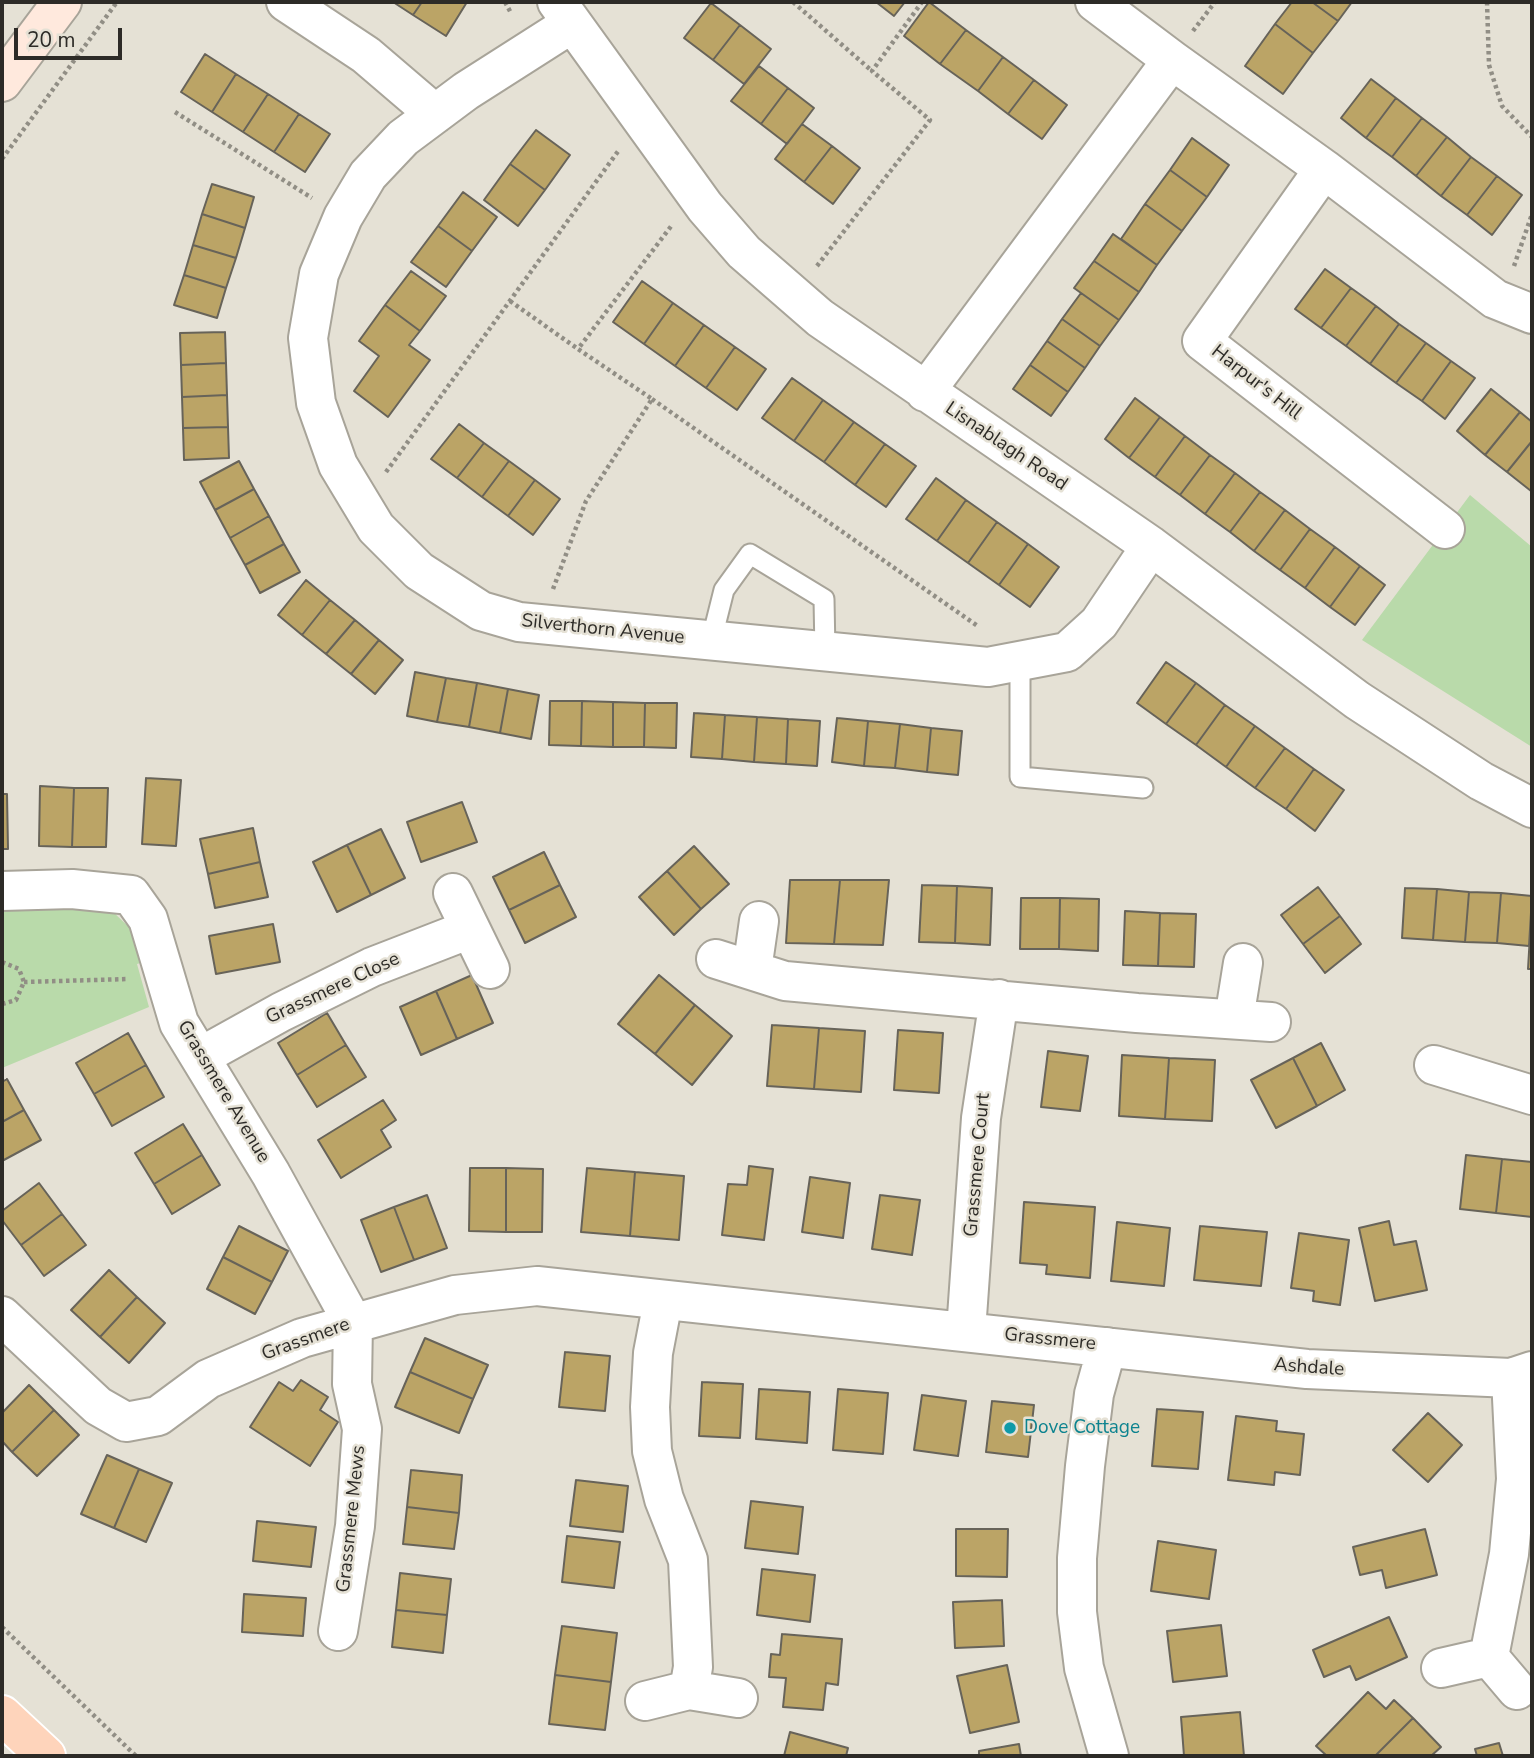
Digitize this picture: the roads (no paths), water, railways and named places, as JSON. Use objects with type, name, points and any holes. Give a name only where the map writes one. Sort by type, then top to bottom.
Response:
[{"type":"main road","points":[[2,82],[62,2]]},
{"type":"main road","points":[[2,1715],[46,1756]]},
{"type":"street","points":[[286,2],[366,55],[435,114]]},
{"type":"street","points":[[1095,2],[1517,308]]},
{"type":"street","name":"Silverthorn Avenue","points":[[564,13],[403,138],[368,175],[343,217],[319,274],[308,338],[310,372],[316,403],[338,465],[376,528],[419,571],[481,611],[540,625],[988,667],[1067,652],[1099,623],[1151,546]]},
{"type":"street","name":"Lisnablagh Road","points":[[564,13],[695,194],[744,252],[821,318],[1151,546],[1357,700],[1481,781],[1532,808]]},
{"type":"street","points":[[925,392],[1172,60]]},
{"type":"street","name":"Harpur's Hill","points":[[1324,169],[1202,341],[1445,529]]},
{"type":"street","name":"Grassmere Avenue","points":[[2,891],[72,889],[131,895],[148,919],[180,1023],[271,1174],[353,1322]]},
{"type":"street","points":[[453,893],[490,969]]},
{"type":"street","points":[[759,921],[734,965],[785,981],[1271,1022]]},
{"type":"street","name":"Grassmere Close","points":[[200,1057],[281,1012],[372,967],[470,929]]},
{"type":"street","points":[[1234,1019],[1243,963]]},
{"type":"street","name":"Grassmere Court","points":[[966,1331],[981,1118],[999,999]]},
{"type":"street","points":[[1434,1065],[1532,1095]]},
{"type":"street","name":"Grassmere","points":[[2,1316],[89,1398],[126,1422],[158,1416],[208,1379],[302,1338],[353,1322],[385,1317],[455,1295],[537,1286],[1107,1347],[1094,1394],[1085,1466],[1077,1558],[1077,1612],[1084,1668],[1109,1756]]},
{"type":"street","points":[[663,1301],[653,1353],[650,1407],[652,1451],[664,1499],[688,1560],[693,1667],[689,1690]]},
{"type":"street","name":"Grassmere Mews","points":[[338,1631],[355,1526],[362,1429],[352,1384],[353,1322]]},
{"type":"street","name":"Ashdale","points":[[1107,1347],[1307,1369],[1522,1375],[1509,1554],[1489,1657]]},
{"type":"street","points":[[1441,1668],[1489,1657],[1517,1690]]},
{"type":"street","points":[[645,1701],[689,1690],[738,1698]]},
{"type":"lane","points":[[711,642],[724,590],[750,554],[824,599],[825,652]]},
{"type":"lane","points":[[1020,663],[1020,777],[1143,788]]},
{"type":"place","name":"Dove Cottage","points":[[1010,1428]]}]
